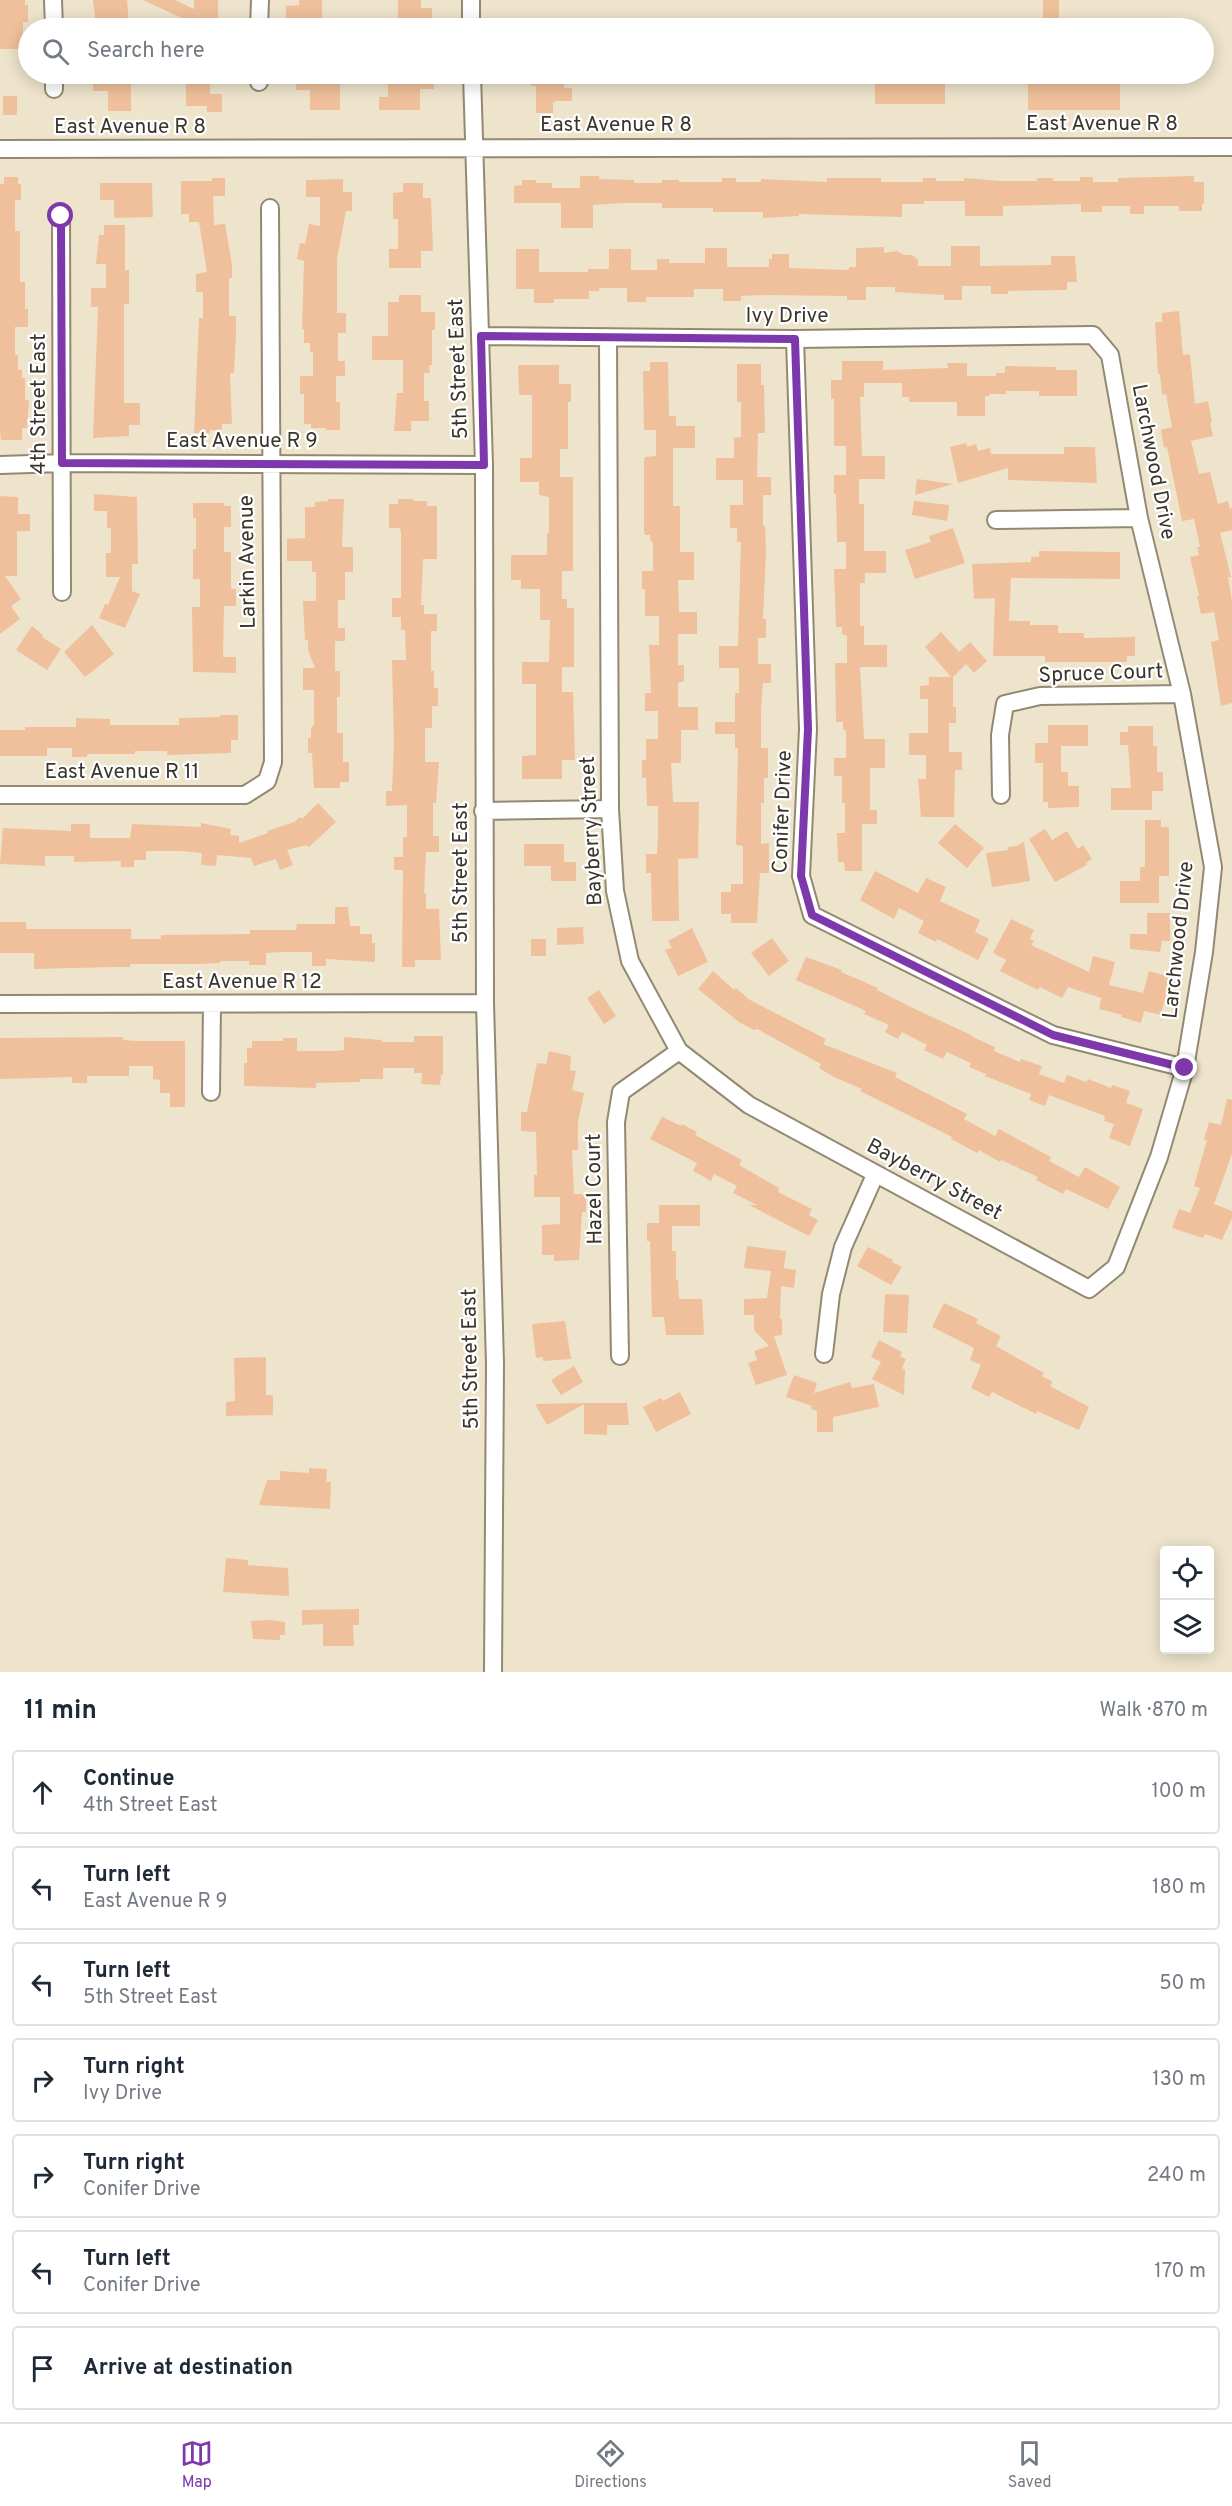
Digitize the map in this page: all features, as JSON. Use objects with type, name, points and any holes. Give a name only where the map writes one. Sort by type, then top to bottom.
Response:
[{"type":"street","points":[[54,0],[54,18]]},
{"type":"street","points":[[260,0],[260,18]]},
{"type":"street","points":[[471,0],[471,18]]},
{"type":"street","name":"5th Street East","points":[[472,84],[472,148],[481,336],[484,465],[485,1003],[495,1364],[493,1672]]},
{"type":"street","name":"East Avenue R 8","points":[[0,149],[1232,147]]},
{"type":"street","name":"Larkin Avenue","points":[[245,795],[267,781],[273,762],[270,208]]},
{"type":"street","name":"4th Street East","points":[[61,216],[62,592]]},
{"type":"street","name":"Ivy Drive","points":[[481,336],[795,339],[1093,335]]},
{"type":"street","name":"Larchwood Drive","points":[[1089,1289],[1116,1267],[1159,1157],[1185,1068],[1204,952],[1213,867],[1182,694],[1138,518],[1110,356],[1093,335]]},
{"type":"street","name":"Bayberry Street","points":[[608,337],[610,809],[615,891],[630,961],[679,1051],[749,1105],[1089,1289]]},
{"type":"street","name":"Conifer Drive","points":[[795,339],[808,729],[801,876],[812,915],[1053,1035],[1185,1068]]},
{"type":"street","name":"East Avenue R 9","points":[[0,465],[270,463],[484,465]]},
{"type":"street","points":[[996,520],[1138,518]]},
{"type":"street","name":"Spruce Court","points":[[1001,795],[1000,735],[1005,704],[1040,696],[1182,694]]},
{"type":"street","name":"East Avenue R 11","points":[[0,795],[245,795]]},
{"type":"street","points":[[483,811],[610,809]]},
{"type":"street","name":"East Avenue R 12","points":[[0,1004],[485,1003]]},
{"type":"street","points":[[211,1092],[212,1005]]},
{"type":"street","name":"Hazel Court","points":[[620,1356],[616,1122],[621,1092],[679,1051]]},
{"type":"street","points":[[824,1354],[831,1294],[843,1247],[875,1174]]},
{"type":"building","points":[[0,0],[25,0],[25,5],[28,5],[28,18],[18,18],[18,49],[0,49]]},
{"type":"building","points":[[93,0],[127,0],[128,18],[95,18]]},
{"type":"building","points":[[143,0],[175,0],[194,9],[194,0],[218,0],[218,18],[182,18]]},
{"type":"building","points":[[299,0],[322,0],[322,18],[286,18],[286,6],[299,5]]},
{"type":"building","points":[[398,0],[421,0],[421,8],[432,8],[432,18],[398,18]]},
{"type":"building","points":[[1043,0],[1059,0],[1059,18],[1043,18]]},
{"type":"building","points":[[93,84],[131,84],[131,111],[108,111],[108,91],[93,91]]},
{"type":"building","points":[[186,84],[210,84],[210,94],[222,94],[222,112],[207,112],[207,106],[186,106]]},
{"type":"building","points":[[296,84],[340,84],[340,110],[310,110],[310,90],[296,90]]},
{"type":"building","points":[[388,84],[434,84],[434,89],[420,89],[420,110],[379,110],[379,97],[388,97]]},
{"type":"building","points":[[531,84],[564,84],[564,88],[572,88],[572,101],[556,101],[553,103],[553,113],[536,113],[536,86],[531,86]]},
{"type":"building","points":[[875,84],[945,84],[945,104],[875,104]]},
{"type":"building","points":[[1028,84],[1120,84],[1120,110],[1028,110]]},
{"type":"building","points":[[3,96],[17,96],[17,115],[3,115]]},
{"type":"building","points":[[580,176],[634,180],[634,183],[662,183],[662,180],[722,182],[722,178],[736,178],[736,182],[761,182],[761,179],[827,182],[827,178],[881,178],[881,182],[923,182],[923,178],[936,178],[936,181],[964,181],[964,178],[1037,181],[1037,178],[1053,178],[1053,181],[1080,181],[1080,177],[1093,177],[1093,182],[1118,182],[1118,178],[1194,176],[1194,182],[1204,182],[1204,204],[1202,204],[1202,211],[1179,211],[1179,206],[1144,206],[1144,214],[1130,214],[1130,206],[1102,206],[1102,212],[1081,212],[1081,204],[1003,206],[1003,216],[965,216],[965,201],[924,201],[924,204],[902,204],[902,217],[799,214],[799,216],[763,218],[763,212],[713,212],[713,208],[662,208],[662,203],[622,203],[593,205],[593,228],[561,228],[561,203],[514,203],[514,186],[522,185],[522,180],[552,183],[552,188],[580,188]]},
{"type":"building","points":[[4,177],[18,177],[18,184],[21,184],[21,200],[15,200],[15,231],[20,231],[20,282],[25,282],[28,327],[15,327],[15,355],[18,355],[18,370],[22,370],[22,378],[25,378],[25,400],[29,400],[27,428],[22,428],[22,440],[1,440],[0,429],[0,184],[4,184]]},
{"type":"building","points":[[212,178],[225,178],[225,196],[213,196],[214,225],[225,224],[232,265],[232,278],[229,278],[229,316],[236,316],[236,333],[234,373],[230,373],[232,424],[222,424],[222,430],[210,430],[210,433],[194,433],[199,318],[203,318],[203,292],[196,292],[196,274],[207,272],[199,222],[189,222],[189,214],[181,214],[181,181],[212,181]]},
{"type":"building","points":[[343,179],[343,192],[352,192],[352,211],[346,211],[337,259],[337,313],[346,313],[346,333],[338,333],[338,361],[345,361],[345,376],[336,376],[336,402],[340,402],[340,430],[326,430],[326,428],[311,428],[311,424],[304,424],[304,394],[300,394],[300,376],[313,376],[313,352],[310,352],[310,343],[304,343],[304,329],[302,329],[304,261],[297,259],[300,243],[305,244],[309,224],[320,226],[320,197],[306,197],[306,180]]},
{"type":"building","points":[[100,183],[152,183],[153,217],[114,218],[114,200],[100,200]]},
{"type":"building","points":[[403,183],[423,183],[423,198],[431,198],[433,251],[421,251],[421,268],[389,268],[389,249],[398,249],[398,219],[393,219],[393,193],[403,192]]},
{"type":"building","points":[[104,225],[125,225],[125,270],[129,270],[129,304],[124,304],[124,403],[140,403],[140,425],[129,425],[129,436],[93,438],[98,307],[91,307],[91,288],[106,288],[106,264],[96,264],[99,235],[104,235]]},
{"type":"building","points":[[951,246],[980,246],[980,266],[1051,265],[1051,256],[1075,256],[1077,282],[1067,282],[1067,290],[1008,291],[1008,294],[991,294],[991,286],[962,286],[962,300],[944,300],[944,295],[895,292],[895,287],[866,287],[866,300],[847,300],[847,296],[767,295],[741,296],[741,301],[723,301],[723,289],[694,289],[694,297],[646,297],[646,302],[627,302],[627,288],[599,288],[599,291],[589,291],[589,299],[554,299],[554,303],[534,303],[534,289],[516,289],[516,249],[539,249],[539,272],[588,272],[588,269],[609,269],[609,249],[631,249],[631,270],[657,270],[657,259],[669,259],[669,263],[705,263],[705,248],[727,248],[727,267],[769,267],[772,254],[789,254],[789,268],[849,270],[849,267],[856,267],[856,248],[884,247],[884,253],[897,251],[904,255],[912,255],[918,260],[918,266],[951,266]]},
{"type":"building","points":[[399,295],[421,295],[421,312],[435,312],[435,330],[432,330],[432,365],[429,365],[430,373],[424,373],[424,401],[429,401],[429,421],[411,421],[411,431],[394,431],[397,393],[403,393],[403,360],[372,360],[372,336],[388,336],[388,302],[399,302]]},
{"type":"building","points":[[1179,311],[1183,355],[1190,354],[1195,404],[1208,401],[1212,422],[1210,423],[1213,436],[1191,441],[1199,474],[1210,472],[1218,504],[1228,501],[1230,509],[1232,508],[1232,530],[1220,533],[1231,577],[1228,577],[1232,601],[1232,703],[1221,706],[1211,642],[1219,640],[1214,612],[1201,614],[1190,557],[1199,555],[1197,547],[1200,547],[1194,519],[1182,521],[1167,447],[1164,448],[1161,430],[1172,427],[1166,394],[1162,395],[1160,374],[1158,374],[1155,322],[1162,322],[1162,313]]},
{"type":"building","points":[[842,361],[883,361],[883,370],[948,368],[947,363],[967,363],[967,376],[996,376],[996,373],[1005,373],[1005,366],[1056,367],[1056,370],[1077,370],[1077,396],[1039,396],[1039,391],[1006,391],[1006,394],[989,394],[985,396],[985,416],[957,416],[957,402],[909,402],[909,397],[902,397],[902,383],[864,383],[864,397],[860,397],[862,456],[885,456],[885,479],[859,479],[859,504],[864,504],[864,551],[886,551],[886,573],[865,573],[865,583],[860,583],[860,626],[864,626],[864,645],[887,645],[887,667],[860,667],[864,739],[885,739],[885,768],[870,768],[870,810],[877,810],[877,824],[862,824],[862,871],[845,871],[844,862],[838,862],[837,833],[845,833],[845,803],[842,803],[842,776],[834,776],[834,758],[846,758],[846,730],[843,730],[843,722],[836,722],[835,663],[847,663],[847,636],[842,634],[842,627],[836,627],[834,569],[846,569],[846,542],[837,542],[834,475],[846,475],[846,446],[834,446],[834,399],[831,399],[831,380],[842,380]]},
{"type":"building","points":[[650,362],[668,362],[669,416],[676,416],[676,426],[695,426],[695,448],[673,448],[673,506],[680,506],[680,552],[694,552],[694,580],[678,580],[679,612],[697,612],[697,634],[678,634],[678,665],[684,665],[684,681],[678,683],[678,707],[698,707],[698,730],[681,730],[681,763],[671,763],[673,802],[699,802],[698,858],[678,859],[679,921],[652,921],[651,873],[646,873],[646,854],[657,854],[658,836],[658,806],[647,806],[646,778],[642,778],[642,760],[646,760],[646,739],[658,739],[658,711],[645,711],[645,693],[651,693],[649,645],[659,645],[659,616],[645,616],[645,589],[642,589],[642,571],[653,571],[653,542],[651,542],[650,535],[645,535],[644,531],[644,462],[645,457],[656,456],[656,430],[644,430],[643,371],[650,371]]},
{"type":"building","points":[[737,364],[761,364],[765,433],[758,433],[757,477],[771,477],[771,495],[763,495],[766,552],[763,619],[766,619],[766,638],[758,638],[758,664],[771,664],[771,683],[763,683],[761,710],[761,748],[768,748],[768,778],[764,778],[764,803],[761,803],[761,844],[769,843],[769,873],[760,873],[757,923],[731,923],[731,914],[721,914],[721,892],[731,892],[731,884],[743,884],[743,846],[736,845],[738,748],[735,748],[735,734],[715,734],[715,722],[735,722],[735,693],[739,693],[739,668],[719,668],[719,646],[738,646],[741,542],[737,542],[737,528],[730,528],[730,505],[743,505],[743,480],[716,480],[716,458],[734,458],[734,438],[741,437],[741,402],[737,402]]},
{"type":"building","points":[[518,365],[559,365],[559,384],[571,384],[571,402],[568,402],[568,449],[560,449],[560,477],[573,477],[573,571],[562,571],[562,599],[567,599],[567,608],[574,608],[574,667],[562,667],[562,692],[573,692],[575,760],[562,760],[562,779],[522,779],[522,756],[536,755],[536,684],[522,684],[522,662],[549,662],[550,620],[540,620],[540,589],[521,589],[521,580],[511,580],[511,555],[547,555],[549,497],[539,495],[539,482],[520,482],[520,458],[532,458],[532,395],[519,395]]},
{"type":"building","points":[[966,443],[967,447],[976,444],[978,451],[990,448],[991,454],[1064,454],[1064,447],[1095,447],[1097,483],[1008,480],[1008,468],[958,483],[950,447]]},
{"type":"building","points":[[917,479],[953,484],[915,495]]},
{"type":"building","points":[[94,494],[137,497],[138,564],[132,564],[132,591],[140,594],[125,628],[99,618],[105,604],[108,605],[120,577],[106,577],[106,553],[111,553],[111,528],[107,528],[107,511],[94,511]]},
{"type":"building","points":[[0,496],[18,497],[18,514],[30,514],[30,531],[17,531],[17,576],[5,576],[21,599],[11,606],[20,619],[0,634]]},
{"type":"building","points":[[328,499],[344,499],[342,547],[353,547],[353,572],[345,572],[345,600],[338,600],[338,628],[345,628],[345,641],[335,641],[335,671],[340,671],[337,733],[343,733],[343,762],[349,762],[349,782],[340,782],[340,788],[314,788],[312,753],[308,753],[308,738],[311,738],[311,729],[314,724],[314,690],[303,690],[303,668],[315,668],[308,650],[308,640],[305,640],[303,601],[316,601],[316,572],[312,572],[312,561],[287,561],[287,539],[305,538],[305,507],[315,507],[315,502],[328,501]]},
{"type":"building","points":[[398,499],[427,501],[427,506],[437,506],[437,559],[423,559],[421,605],[424,605],[424,614],[437,614],[437,631],[431,631],[431,671],[434,671],[434,688],[438,688],[438,706],[432,706],[432,728],[425,728],[425,762],[439,762],[436,803],[433,803],[433,836],[439,836],[439,852],[426,852],[424,893],[426,893],[426,909],[439,909],[441,960],[415,960],[415,967],[402,967],[403,870],[394,870],[394,857],[403,857],[403,837],[407,837],[407,805],[386,806],[386,791],[392,791],[394,746],[392,660],[406,660],[405,630],[401,630],[401,617],[392,617],[392,598],[401,598],[401,533],[400,528],[389,528],[389,504],[398,504]]},
{"type":"building","points":[[914,501],[949,505],[947,521],[912,515]]},
{"type":"building","points":[[193,503],[224,503],[224,506],[231,506],[231,527],[224,527],[224,552],[231,552],[231,589],[236,589],[236,606],[224,606],[223,657],[236,657],[236,673],[193,672],[192,607],[200,607],[200,579],[193,579],[196,518],[193,518]]},
{"type":"building","points":[[953,528],[965,563],[915,579],[905,550],[931,542],[929,536]]},
{"type":"building","points":[[1039,551],[1120,552],[1120,579],[1011,578],[1009,621],[1030,621],[1030,625],[1058,625],[1058,633],[1084,633],[1084,638],[1135,637],[1135,656],[1127,656],[1127,662],[1045,662],[1045,656],[993,656],[995,598],[974,599],[972,564],[1031,562],[1031,557],[1039,557]]},
{"type":"building","points":[[92,625],[114,654],[85,677],[64,652]]},
{"type":"building","points":[[32,626],[43,635],[42,637],[61,649],[47,670],[16,650]]},
{"type":"building","points":[[941,632],[959,652],[970,642],[987,661],[974,673],[966,664],[953,677],[953,707],[956,707],[956,723],[949,723],[949,752],[962,752],[962,770],[955,770],[954,817],[921,817],[918,779],[926,779],[926,755],[909,755],[909,733],[928,733],[928,699],[920,699],[920,686],[929,685],[929,677],[951,677],[925,647]]},
{"type":"building","points":[[220,715],[238,715],[238,740],[231,740],[231,753],[167,755],[167,751],[135,751],[135,754],[87,754],[87,757],[72,757],[72,748],[47,748],[47,756],[0,756],[0,730],[25,730],[25,727],[76,727],[76,718],[110,719],[110,725],[179,725],[179,718],[220,717]]},
{"type":"building","points":[[1048,725],[1088,725],[1088,746],[1061,746],[1061,772],[1068,772],[1068,786],[1079,786],[1079,807],[1048,808],[1048,802],[1043,802],[1043,763],[1035,763],[1035,743],[1048,743]]},
{"type":"building","points":[[1128,726],[1153,726],[1153,746],[1157,746],[1157,772],[1163,772],[1163,791],[1152,791],[1152,810],[1111,810],[1111,788],[1131,788],[1128,745],[1120,745],[1120,732],[1128,732]]},
{"type":"building","points":[[318,803],[336,822],[309,847],[306,845],[287,850],[293,865],[280,870],[276,859],[254,866],[251,858],[217,855],[216,866],[201,865],[202,853],[181,851],[146,851],[146,860],[134,860],[134,867],[121,867],[121,861],[74,862],[74,856],[45,856],[45,866],[0,864],[3,828],[71,831],[71,824],[90,824],[90,838],[130,838],[132,824],[201,827],[201,823],[231,829],[230,835],[239,836],[239,843],[294,822],[300,817],[302,819]]},
{"type":"building","points":[[1145,820],[1161,820],[1161,827],[1169,827],[1169,876],[1159,876],[1159,903],[1120,903],[1120,881],[1140,881],[1140,867],[1145,867]]},
{"type":"building","points":[[955,824],[984,848],[967,868],[938,843]]},
{"type":"building","points":[[1045,829],[1052,840],[1067,831],[1078,849],[1083,845],[1092,859],[1086,863],[1087,865],[1055,882],[1029,839]]},
{"type":"building","points":[[1024,842],[1030,881],[992,887],[986,853],[1008,850],[1008,847]]},
{"type":"building","points":[[524,844],[564,844],[564,862],[576,862],[576,881],[551,881],[551,866],[524,866]]},
{"type":"building","points":[[875,871],[918,893],[926,878],[946,887],[940,901],[980,920],[975,932],[989,939],[978,960],[937,939],[936,942],[918,933],[924,921],[899,908],[894,919],[860,900]]},
{"type":"building","points":[[335,907],[348,907],[350,926],[360,926],[360,934],[372,934],[372,943],[375,943],[375,962],[326,959],[326,966],[312,966],[312,952],[283,952],[266,953],[266,965],[249,965],[249,961],[220,961],[220,963],[200,964],[130,964],[130,967],[34,969],[34,953],[0,953],[0,922],[26,922],[26,929],[131,929],[131,939],[161,939],[161,935],[250,934],[250,930],[296,930],[297,924],[335,924]]},
{"type":"building","points":[[1147,913],[1170,913],[1170,941],[1162,941],[1160,952],[1130,949],[1130,934],[1147,934]]},
{"type":"building","points":[[1011,919],[1034,930],[1030,939],[1034,941],[1031,945],[1089,972],[1093,956],[1115,962],[1109,985],[1143,993],[1149,971],[1170,977],[1161,1015],[1144,1011],[1141,1023],[1099,1009],[1101,998],[1068,987],[1062,998],[1040,987],[1038,990],[1000,971],[1006,960],[993,953]]},
{"type":"building","points":[[583,927],[584,944],[557,945],[557,928]]},
{"type":"building","points":[[692,928],[708,962],[678,976],[665,950],[672,948],[668,941]]},
{"type":"building","points":[[772,938],[789,961],[769,976],[751,953]]},
{"type":"building","points":[[531,939],[546,939],[546,956],[531,956]]},
{"type":"building","points":[[806,957],[842,970],[841,972],[878,988],[877,990],[995,1047],[994,1051],[1020,1062],[1021,1059],[1042,1066],[1039,1074],[1064,1083],[1067,1075],[1086,1082],[1088,1079],[1111,1088],[1112,1085],[1130,1091],[1126,1103],[1143,1109],[1130,1146],[1109,1138],[1114,1124],[1104,1121],[1105,1116],[1049,1095],[1045,1106],[1029,1100],[1031,1094],[985,1076],[986,1074],[969,1067],[971,1063],[947,1052],[943,1059],[924,1050],[927,1045],[902,1032],[898,1039],[885,1032],[889,1025],[864,1014],[866,1011],[796,980]]},
{"type":"building","points":[[713,971],[734,990],[736,988],[750,1000],[826,1039],[823,1044],[897,1073],[895,1077],[967,1114],[964,1119],[995,1136],[999,1129],[1051,1157],[1049,1161],[1079,1177],[1085,1167],[1120,1187],[1108,1209],[1066,1189],[1063,1194],[1036,1180],[1038,1177],[1001,1160],[1000,1162],[979,1150],[977,1153],[951,1139],[952,1137],[860,1091],[862,1089],[834,1077],[819,1068],[821,1064],[757,1029],[754,1030],[739,1022],[698,989]]},
{"type":"building","points":[[599,990],[616,1016],[604,1024],[587,998]]},
{"type":"building","points":[[414,1036],[443,1036],[443,1075],[441,1075],[440,1085],[421,1084],[422,1073],[414,1073],[414,1068],[383,1068],[383,1079],[316,1083],[316,1088],[244,1086],[244,1063],[247,1063],[247,1048],[252,1048],[252,1041],[283,1041],[283,1038],[297,1038],[297,1051],[335,1051],[344,1050],[344,1037],[382,1040],[382,1042],[414,1042]]},
{"type":"building","points":[[123,1037],[123,1040],[137,1041],[185,1041],[185,1107],[170,1107],[170,1093],[160,1093],[160,1080],[153,1079],[153,1066],[129,1066],[129,1076],[87,1076],[87,1083],[72,1083],[72,1077],[0,1079],[0,1038]]},
{"type":"building","points":[[549,1051],[571,1056],[570,1070],[576,1071],[572,1090],[584,1093],[578,1121],[578,1150],[572,1150],[574,1194],[586,1194],[586,1212],[582,1212],[579,1260],[554,1261],[554,1255],[542,1255],[542,1225],[560,1224],[560,1197],[534,1197],[534,1175],[537,1175],[536,1132],[521,1131],[521,1112],[527,1112],[537,1063],[546,1064]]},
{"type":"building","points":[[1227,1099],[1232,1100],[1232,1154],[1214,1204],[1232,1211],[1232,1218],[1222,1240],[1205,1234],[1203,1238],[1172,1228],[1179,1209],[1190,1213],[1200,1188],[1194,1186],[1207,1140],[1204,1140],[1209,1122],[1221,1125]]},
{"type":"building","points":[[662,1117],[697,1132],[695,1135],[742,1160],[739,1165],[779,1188],[778,1192],[812,1209],[809,1215],[818,1220],[809,1236],[749,1205],[757,1205],[733,1193],[737,1186],[714,1174],[711,1181],[693,1171],[697,1163],[650,1139]]},
{"type":"building","points":[[659,1205],[700,1205],[700,1226],[672,1226],[672,1251],[676,1251],[676,1280],[678,1280],[679,1299],[702,1299],[704,1335],[666,1335],[664,1317],[652,1317],[650,1241],[647,1241],[647,1223],[659,1223]]},
{"type":"building","points":[[747,1246],[786,1251],[784,1268],[796,1270],[794,1288],[781,1286],[782,1335],[774,1336],[787,1375],[756,1385],[748,1363],[757,1360],[754,1351],[769,1346],[754,1330],[754,1315],[744,1315],[744,1299],[767,1298],[771,1271],[744,1268]]},
{"type":"building","points":[[868,1247],[902,1267],[891,1285],[857,1266]]},
{"type":"building","points":[[885,1294],[909,1295],[907,1333],[883,1332]]},
{"type":"building","points":[[944,1303],[978,1319],[976,1323],[1001,1336],[996,1346],[1044,1373],[1042,1376],[1053,1382],[1050,1386],[1089,1407],[1079,1430],[1037,1411],[1036,1414],[992,1392],[989,1397],[971,1388],[981,1365],[970,1360],[974,1348],[932,1327]]},
{"type":"building","points":[[565,1321],[571,1359],[543,1361],[543,1357],[536,1358],[532,1324]]},
{"type":"building","points":[[879,1340],[902,1352],[900,1356],[906,1359],[902,1368],[905,1370],[904,1395],[872,1379],[881,1362],[871,1357]]},
{"type":"building","points":[[266,1357],[266,1395],[273,1395],[273,1415],[226,1416],[226,1402],[235,1401],[234,1358]]},
{"type":"building","points":[[574,1366],[583,1382],[561,1395],[551,1380]]},
{"type":"building","points":[[794,1375],[817,1383],[814,1393],[850,1382],[852,1388],[874,1384],[879,1407],[833,1417],[833,1432],[817,1432],[817,1411],[811,1409],[812,1406],[786,1397]]},
{"type":"building","points":[[680,1392],[691,1414],[656,1432],[643,1407],[661,1398],[663,1401]]},
{"type":"building","points":[[627,1403],[629,1425],[607,1425],[607,1435],[584,1434],[584,1404],[547,1425],[535,1404]]},
{"type":"building","points":[[309,1468],[327,1469],[326,1482],[331,1482],[330,1509],[259,1505],[267,1480],[280,1480],[280,1471],[309,1473]]},
{"type":"building","points":[[226,1558],[248,1560],[248,1565],[288,1568],[289,1596],[223,1592]]},
{"type":"building","points":[[359,1609],[359,1625],[353,1625],[354,1646],[323,1646],[323,1624],[302,1625],[302,1610]]},
{"type":"building","points":[[251,1621],[285,1622],[285,1635],[280,1635],[280,1640],[253,1639]]},
{"type":"route","points":[[61,216],[62,463],[484,465],[481,336],[795,339],[808,729],[801,876],[812,915],[1053,1035],[1185,1068]]}]
